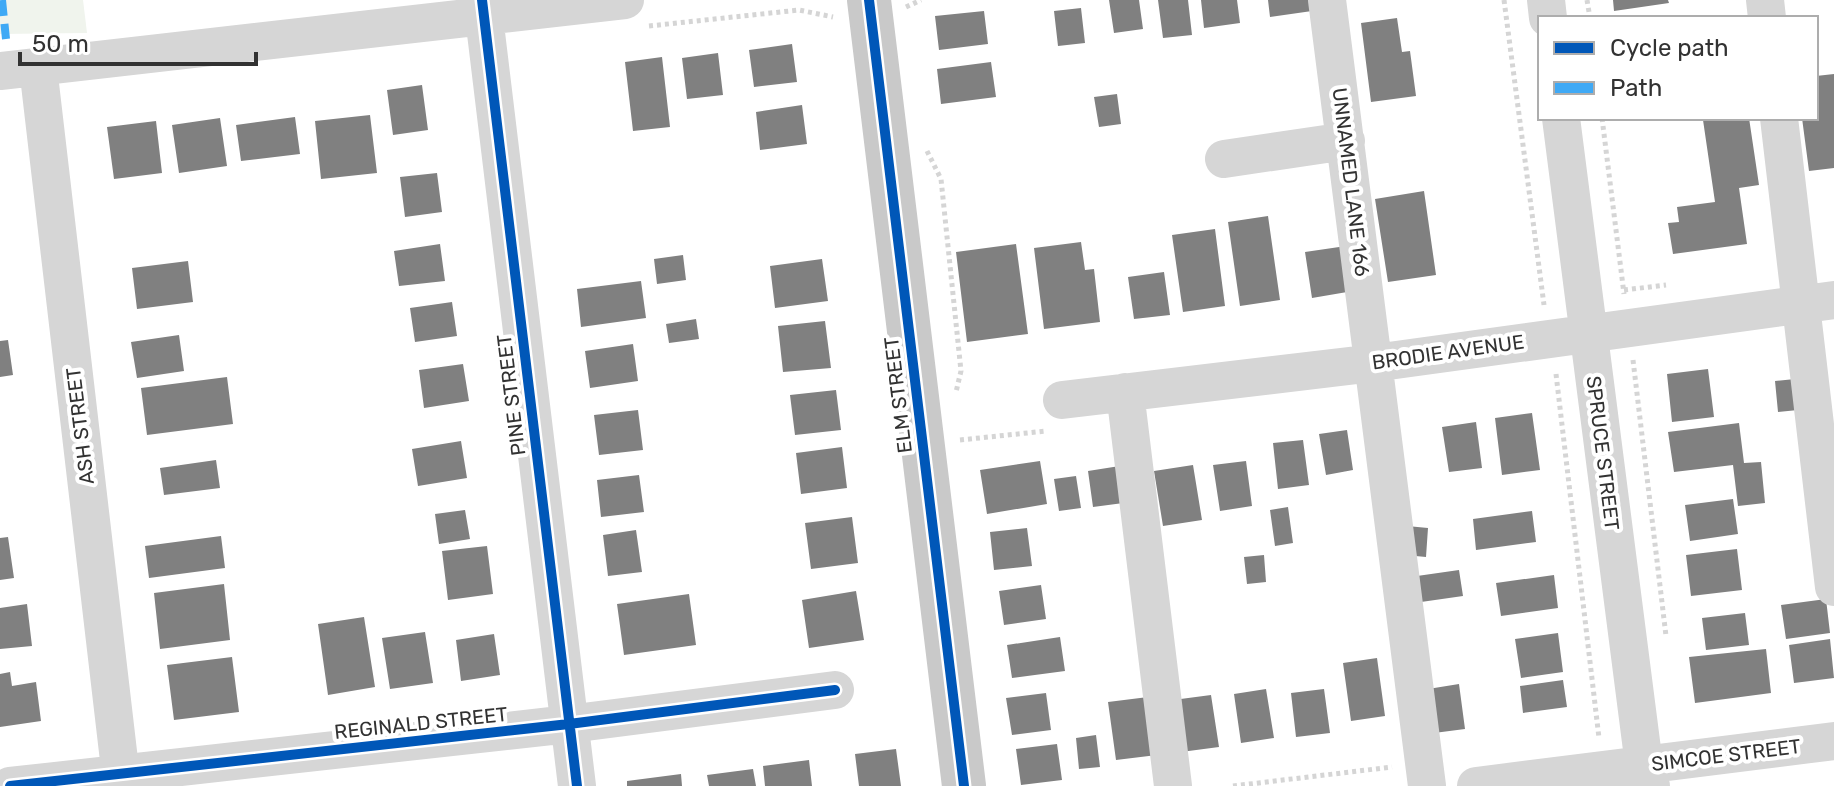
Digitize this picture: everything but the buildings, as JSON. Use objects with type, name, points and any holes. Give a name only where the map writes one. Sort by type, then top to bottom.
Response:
[{"type":"main road","name":"ELM STREET","points":[[869,0],[964,786]]},
{"type":"street","points":[[0,71],[483,8],[625,0]]},
{"type":"street","name":"UNNAMED LANE 166","points":[[1327,0],[1427,786]]},
{"type":"street","name":"PINE STREET","points":[[483,8],[577,786]]},
{"type":"street","name":"ASH STREET","points":[[38,67],[121,780]]},
{"type":"street","name":"SPRUCE STREET","points":[[1561,120],[1648,776]]},
{"type":"street","points":[[1779,120],[1818,302],[1834,587]]},
{"type":"street","points":[[1224,159],[1346,141]]},
{"type":"street","name":"BRODIE AVENUE","points":[[1062,400],[1374,363],[1818,302]]},
{"type":"street","points":[[1125,392],[1173,786]]},
{"type":"street","name":"REGINALD STREET","points":[[10,786],[121,780],[835,690]]},
{"type":"street","name":"SIMCOE STREET","points":[[1476,786],[1603,770],[1648,776],[1834,741]]},
{"type":"path","points":[[1504,0],[1555,367],[1603,770]]},
{"type":"path","points":[[1602,120],[1667,651]]},
{"type":"shaded area","points":[[0,0],[83,0],[87,33],[0,34]]},
{"type":"marked path","points":[[2,0],[6,39]]},
{"type":"cycle path","points":[[482,0],[577,786]]},
{"type":"cycle path","points":[[869,0],[964,786]]},
{"type":"cycle path","points":[[10,786],[569,724],[835,690]]}]
